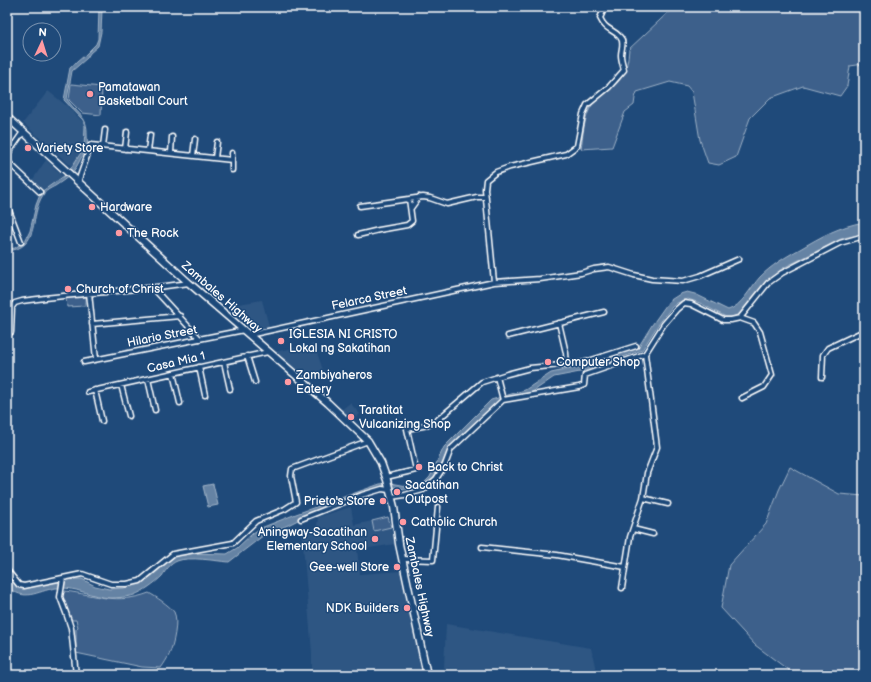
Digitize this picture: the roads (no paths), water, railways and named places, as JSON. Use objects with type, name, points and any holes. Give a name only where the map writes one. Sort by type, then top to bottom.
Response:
[{"type":"main road","name":"Zambales Highway","points":[[7,117],[189,283],[328,403],[368,441],[381,463],[387,478],[427,675]]},
{"type":"street","points":[[494,282],[486,197],[486,180],[496,172],[510,167],[566,154],[577,146],[583,114],[587,105],[610,87],[624,70],[621,56],[622,42],[620,37],[603,26],[600,18],[605,7]]},
{"type":"street","points":[[103,146],[105,130]]},
{"type":"street","points":[[7,155],[23,132]]},
{"type":"street","points":[[125,149],[127,132]]},
{"type":"street","points":[[148,151],[150,135]]},
{"type":"street","points":[[171,154],[172,137]]},
{"type":"street","points":[[193,156],[195,140]]},
{"type":"street","points":[[215,158],[217,142]]},
{"type":"street","points":[[78,182],[91,145],[232,160]]},
{"type":"street","points":[[232,153],[232,170]]},
{"type":"street","points":[[7,161],[40,192]]},
{"type":"street","points":[[360,206],[419,198],[430,198],[447,204],[486,197]]},
{"type":"street","points":[[411,208],[419,198]]},
{"type":"street","points":[[358,235],[408,225],[412,221],[409,199]]},
{"type":"street","points":[[7,205],[21,242]]},
{"type":"street","points":[[740,318],[768,283],[782,273],[840,243],[864,236]]},
{"type":"street","name":"Felarca Street","points":[[246,333],[494,282],[540,279],[581,273],[608,267],[652,279],[683,281],[700,276],[739,259]]},
{"type":"street","points":[[11,332],[12,307],[15,303],[22,300],[153,288],[189,283]]},
{"type":"street","points":[[153,288],[200,339]]},
{"type":"street","points":[[89,293],[96,359]]},
{"type":"street","points":[[391,497],[423,490],[436,479],[445,465],[451,449],[503,400],[579,387],[584,385],[585,375],[645,354],[664,324],[684,303],[691,304],[724,320],[740,318],[754,323],[760,332],[772,375],[764,387],[742,398]]},
{"type":"street","points":[[508,336],[604,312]]},
{"type":"street","points":[[92,324],[180,316]]},
{"type":"street","points":[[559,323],[566,353],[567,365]]},
{"type":"street","points":[[822,377],[823,355],[828,348],[864,331]]},
{"type":"street","name":"Hilario Street","points":[[84,362],[200,339],[246,333]]},
{"type":"street","points":[[387,478],[416,470],[407,429],[428,425],[435,422],[482,382],[530,368],[582,363],[636,346]]},
{"type":"street","name":"Casa Mia 1","points":[[88,392],[268,352]]},
{"type":"street","points":[[622,588],[630,537],[643,498],[647,474],[657,447],[645,354]]},
{"type":"street","points":[[247,356],[255,382]]},
{"type":"street","points":[[224,362],[230,389]]},
{"type":"street","points":[[199,367],[205,395]]},
{"type":"street","points":[[173,373],[180,403]]},
{"type":"street","points":[[497,377],[503,400]]},
{"type":"street","points":[[148,379],[155,410]]},
{"type":"street","points":[[121,384],[129,416]]},
{"type":"street","points":[[95,390],[102,421]]},
{"type":"street","points":[[7,570],[19,585],[24,586],[82,574],[111,584],[140,581],[173,554],[233,543],[256,521],[285,509],[296,502],[291,476],[292,469],[368,441]]},
{"type":"street","points":[[301,519],[362,495],[382,489],[389,489]]},
{"type":"street","points":[[643,498],[668,504]]},
{"type":"street","points":[[403,559],[433,560],[438,507]]},
{"type":"street","points":[[633,529],[653,534]]},
{"type":"street","points":[[482,547],[564,556],[625,567]]},
{"type":"street","points":[[62,578],[60,597],[71,628],[76,675]]},
{"type":"place","name":"Pamatawan Basketball Court","points":[[90,94]]},
{"type":"place","name":"Variety Store","points":[[28,148]]},
{"type":"place","name":"Hardware","points":[[92,207]]},
{"type":"place","name":"The Rock","points":[[119,233]]},
{"type":"place","name":"Church of Christ","points":[[68,289]]},
{"type":"place","name":"IGLESIA NI CRISTO Lokal ng Sakatihan","points":[[281,341]]},
{"type":"place","name":"Computer Shop","points":[[548,362]]},
{"type":"place","name":"Zambiyaheros Eatery","points":[[288,382]]},
{"type":"place","name":"Taratitat Vulcanizing Shop","points":[[351,417]]},
{"type":"place","name":"Back to Christ","points":[[419,467]]},
{"type":"place","name":"Sacatihan Outpost","points":[[397,492]]},
{"type":"place","name":"Prieto's Store","points":[[383,501]]},
{"type":"place","name":"Catholic Church","points":[[403,522]]},
{"type":"place","name":"Aningway-Sacatihan Elementary School","points":[[375,539]]},
{"type":"place","name":"Gee-well Store","points":[[397,567]]},
{"type":"place","name":"NDK Builders","points":[[407,608]]}]
